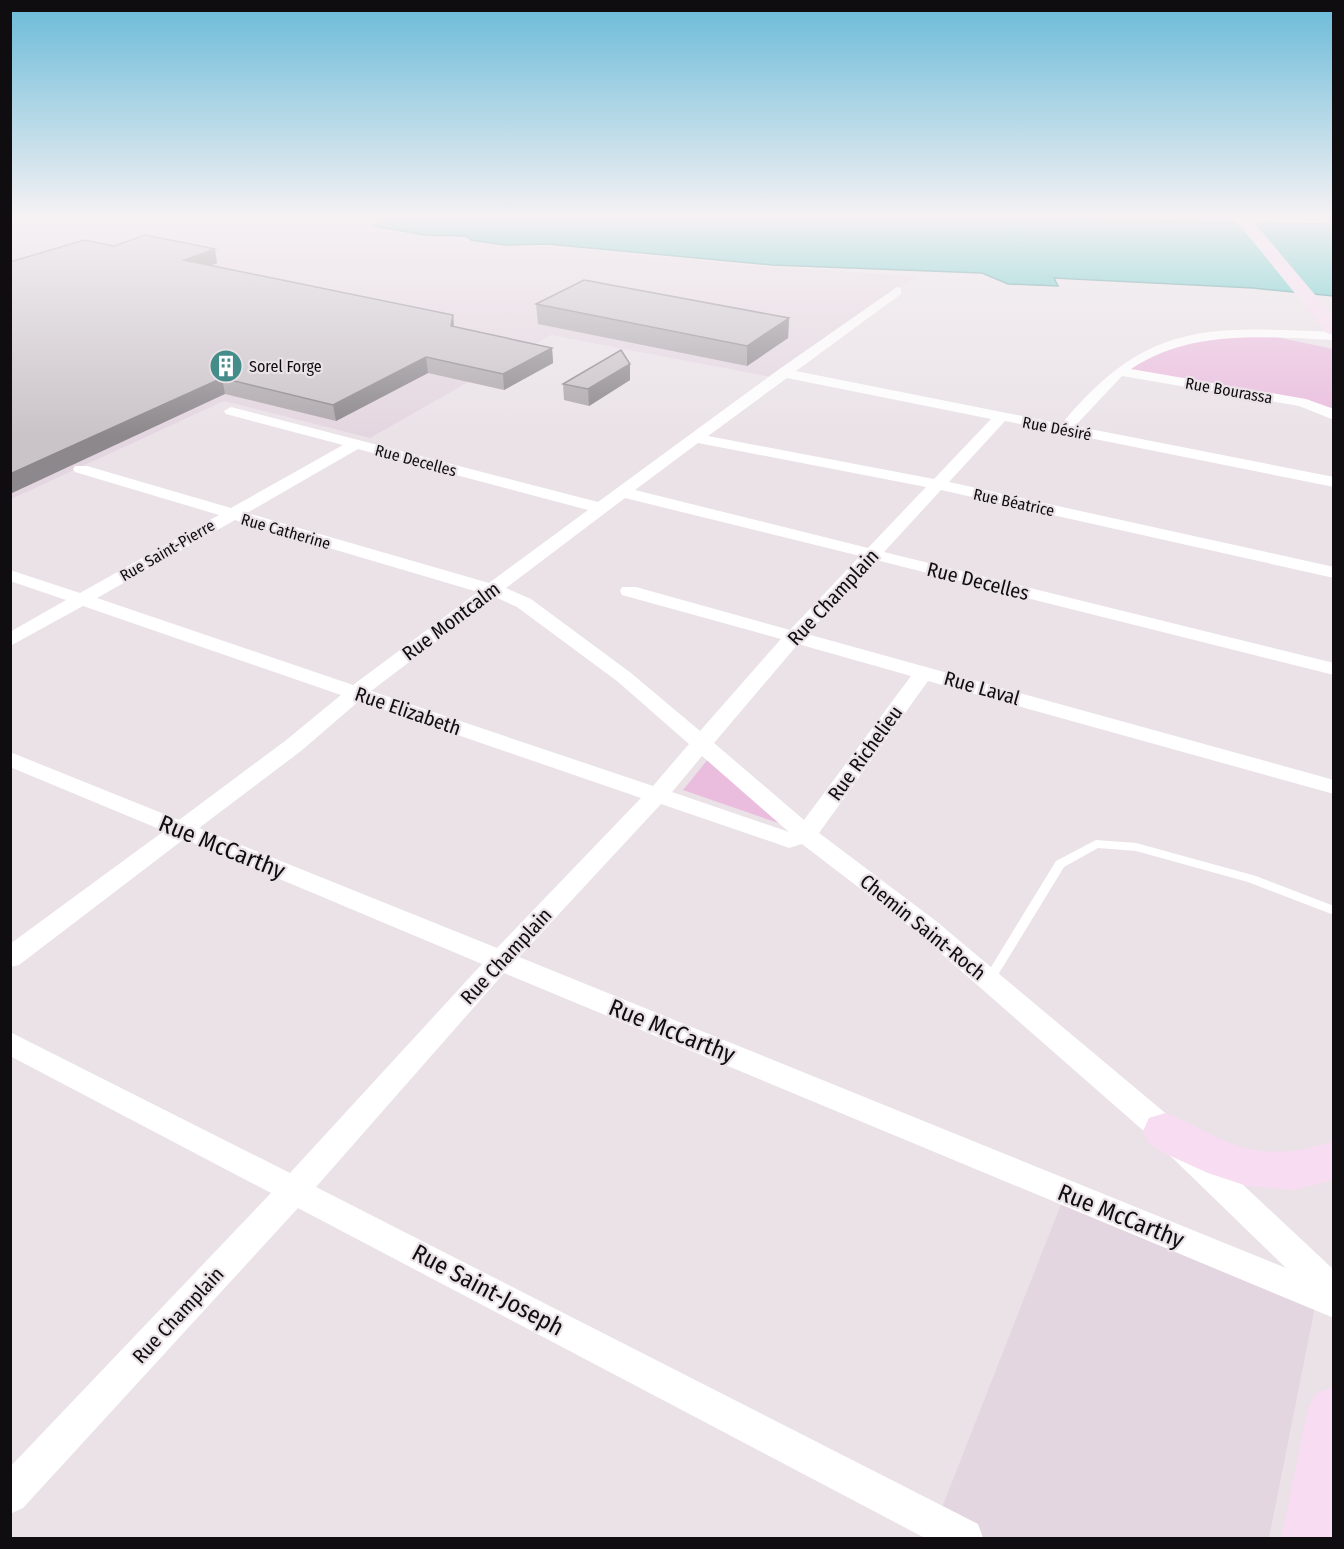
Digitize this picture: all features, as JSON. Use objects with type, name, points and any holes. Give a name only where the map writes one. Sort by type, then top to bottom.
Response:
[{"type":"main road","points":[[1302,290],[1334,329]]},
{"type":"main road","points":[[1165,1131],[1208,1156],[1265,1169],[1296,1171],[1324,1165],[1334,1159]]},
{"type":"main road","points":[[1308,1539],[1334,1412]]},
{"type":"street","name":"Rue Montcalm","points":[[10,958],[182,831],[301,740],[355,693],[622,492],[897,291]]},
{"type":"street","points":[[1065,429],[1097,392],[1150,352],[1179,343],[1219,336],[1272,334],[1334,336]]},
{"type":"street","name":"Rue Bourassa","points":[[1121,372],[1301,402],[1322,408],[1334,416]]},
{"type":"street","name":"Rue Désiré","points":[[783,373],[1333,482]]},
{"type":"street","name":"Rue Decelles","points":[[231,411],[601,508]]},
{"type":"street","name":"Rue Champlain","points":[[10,1495],[294,1190],[500,961],[656,796],[794,637],[1001,417]]},
{"type":"street","name":"Rue Béatrice","points":[[694,438],[939,485],[1334,573]]},
{"type":"street","name":"Rue Saint-Pierre","points":[[10,640],[356,444]]},
{"type":"street","name":"Rue Catherine","points":[[81,469],[229,515],[491,591]]},
{"type":"street","name":"Rue Decelles","points":[[622,492],[1334,669]]},
{"type":"street","name":"Rue Elizabeth","points":[[10,576],[778,838],[789,840],[806,834]]},
{"type":"street","name":"Chemin Saint-Roch","points":[[491,591],[524,603],[624,677],[806,834],[927,927],[1165,1131],[1334,1292]]},
{"type":"street","name":"Rue Laval","points":[[629,591],[1334,787]]},
{"type":"street","name":"Rue Richelieu","points":[[806,834],[924,672]]},
{"type":"street","name":"Rue McCarthy","points":[[10,759],[1334,1303]]},
{"type":"street","name":"Rue Saint-Joseph","points":[[10,1043],[964,1539]]},
{"type":"lane","points":[[989,980],[1060,864],[1096,844],[1136,847],[1252,879],[1334,911]]},
{"type":"shaded area","name":"Sorel Forge","points":[[10,290],[897,290],[777,378],[551,335],[370,438],[224,401],[11,499]]},
{"type":"shaded area","points":[[1272,334],[1333,349],[1333,416],[1322,408],[1121,372],[1179,343]]},
{"type":"shaded area","points":[[709,758],[784,825],[683,790]]},
{"type":"shaded area","points":[[1065,1194],[1316,1302],[1269,1538],[930,1538]]},
{"type":"water","points":[[1276,290],[1333,290],[1333,296]]},
{"type":"building","name":"Sorel Forge","points":[[10,290],[332,290],[453,315],[451,326],[552,348],[503,374],[426,357],[333,405],[222,378],[10,474]]},
{"type":"building","points":[[563,290],[639,290],[789,318],[747,346],[536,304]]},
{"type":"building","points":[[621,350],[630,364],[588,389],[563,384]]},
{"type":"place","name":"Sorel Forge","points":[[226,366]]}]
